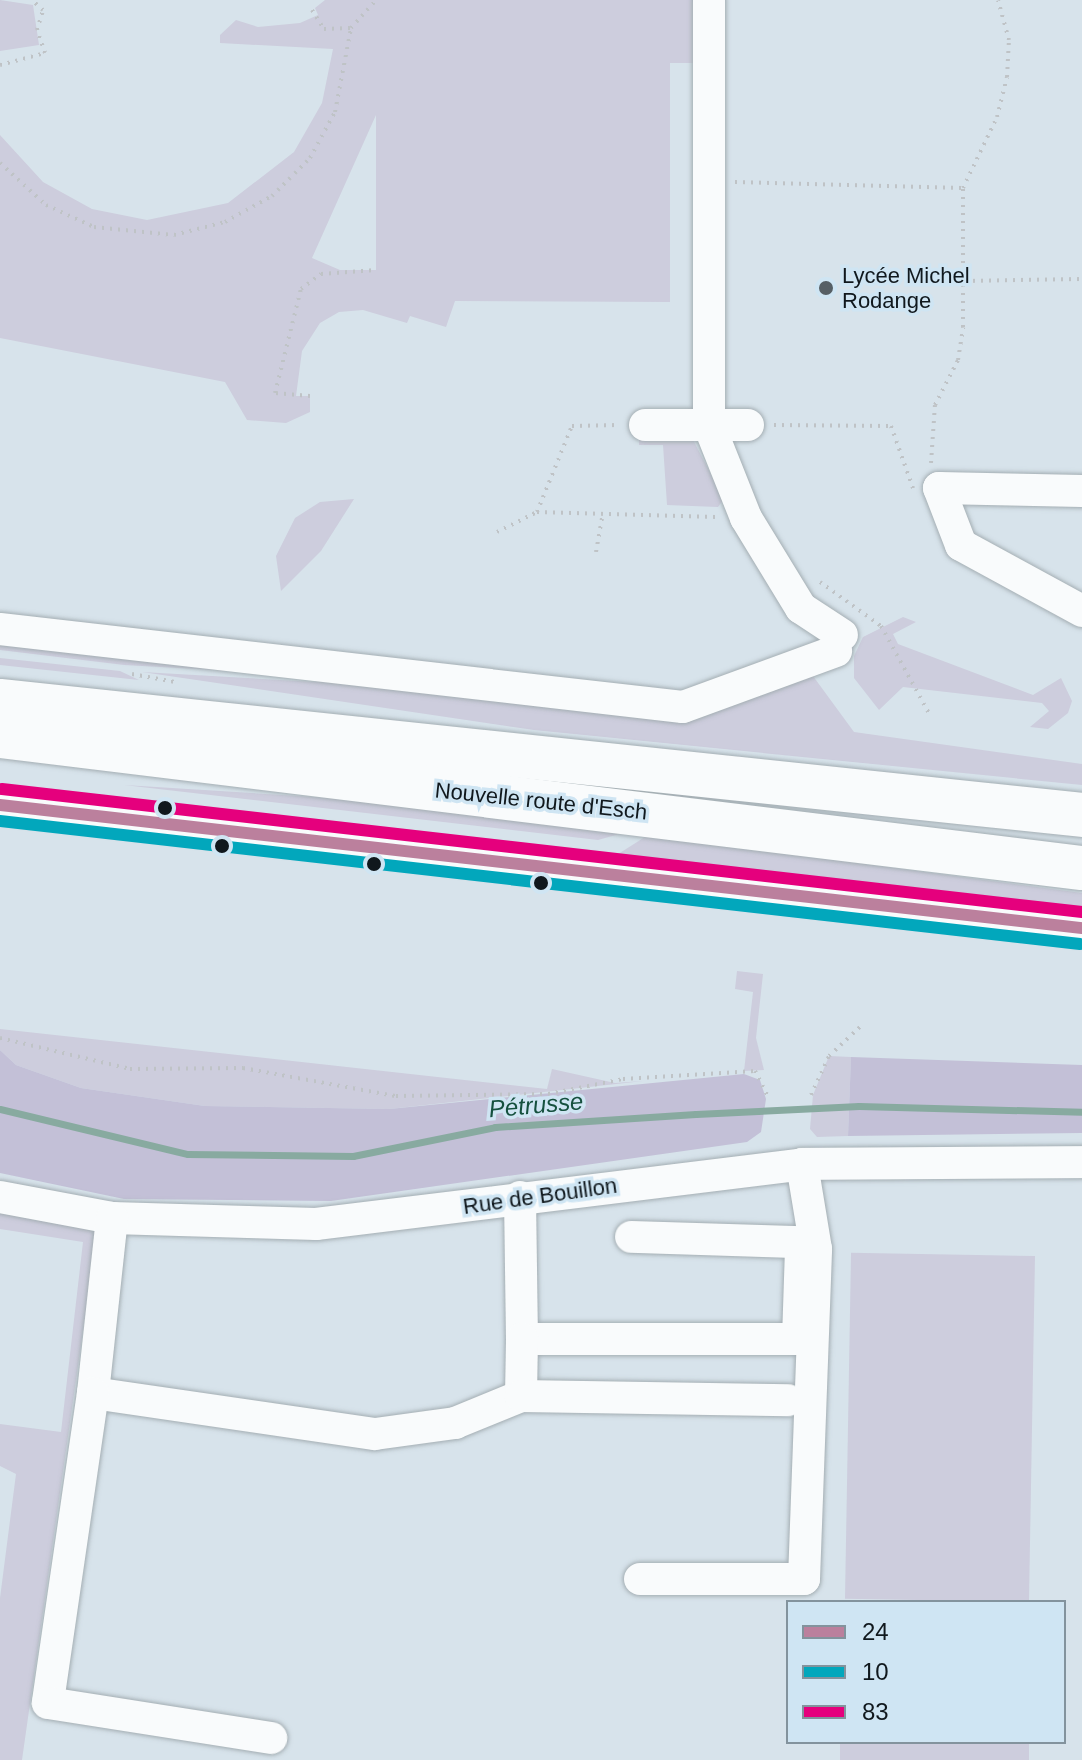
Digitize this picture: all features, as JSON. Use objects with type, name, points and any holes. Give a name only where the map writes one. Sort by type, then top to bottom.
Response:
[{"type":"highway","points":[[0,674],[165,692],[335,734]]},
{"type":"highway","name":"Nouvelle route d'Esch","points":[[0,701],[1082,815]]},
{"type":"highway","name":"Nouvelle route d'Esch","points":[[0,736],[1082,868]]},
{"type":"highway","points":[[0,763],[144,779],[320,776]]},
{"type":"street","points":[[0,629],[683,707],[839,643],[801,608],[746,518],[709,425],[709,0]]},
{"type":"street","points":[[645,425],[748,425]]},
{"type":"street","points":[[1082,491],[939,488],[961,545],[1082,611]]},
{"type":"street","points":[[0,805],[1082,928]]},
{"type":"street","name":"Rue de Bouillon","points":[[0,1197],[112,1218],[316,1224],[802,1164],[1082,1162]]},
{"type":"street","points":[[640,1579],[804,1579],[816,1249],[802,1164]]},
{"type":"street","points":[[520,1197],[521,1396]]},
{"type":"street","points":[[112,1218],[93,1393],[48,1703],[271,1738]]},
{"type":"street","points":[[522,1339],[798,1339],[801,1249],[794,1242],[631,1237]]},
{"type":"street","points":[[93,1393],[375,1434],[455,1423],[521,1396],[788,1400]]},
{"type":"path","points":[[0,65],[45,53],[37,30],[43,10],[32,0]]},
{"type":"path","points":[[0,163],[46,205],[94,227],[174,235],[225,222],[272,196],[324,136],[343,86],[351,28],[376,0]]},
{"type":"path","points":[[748,425],[891,426],[907,488],[939,488],[928,454],[935,405],[958,360],[965,281],[963,188],[997,117],[1007,77],[1009,40],[998,0]]},
{"type":"path","points":[[312,10],[324,29],[351,28]]},
{"type":"path","points":[[709,182],[963,188]]},
{"type":"path","points":[[310,396],[275,393],[301,289],[321,274],[376,270]]},
{"type":"path","points":[[965,281],[1082,279]]},
{"type":"path","points":[[537,512],[572,426],[645,425]]},
{"type":"path","points":[[497,532],[537,512],[746,518]]},
{"type":"path","points":[[596,552],[603,514]]},
{"type":"path","points":[[826,586],[881,626],[930,715]]},
{"type":"path","points":[[811,1095],[829,1056],[861,1026]]},
{"type":"path","points":[[0,1038],[130,1069],[243,1068],[396,1096],[548,1094],[623,1079],[755,1071],[769,1099]]},
{"type":"shaded area","points":[[0,0],[33,5],[39,45],[0,51]]},
{"type":"shaded area","points":[[325,0],[694,0],[695,63],[670,63],[670,302],[455,301],[446,327],[410,316],[407,323],[363,310],[339,312],[320,323],[302,351],[296,396],[310,396],[310,412],[286,423],[247,420],[225,382],[0,338],[0,135],[43,182],[92,209],[147,220],[228,203],[294,152],[322,103],[333,49],[220,43],[220,35],[236,20],[258,27],[300,23],[318,15],[315,8]],"holes":[[[376,115],[376,270],[340,270],[312,258]]]},
{"type":"shaded area","points":[[692,438],[724,499],[718,507],[667,505],[663,445],[639,445],[639,439]]},
{"type":"shaded area","points":[[354,499],[321,551],[281,591],[276,556],[295,518],[320,502]]},
{"type":"shaded area","points":[[903,617],[916,622],[893,634],[898,644],[1033,695],[1061,678],[1072,701],[1068,713],[1048,729],[1030,727],[1049,711],[1042,703],[903,687],[879,710],[854,678],[854,656],[863,637]]},
{"type":"shaded area","points":[[0,638],[304,675],[124,665],[0,650]]},
{"type":"shaded area","points":[[0,658],[120,671],[139,680],[0,665]]},
{"type":"shaded area","points":[[142,672],[315,682],[317,673],[704,715],[813,676],[854,732],[1082,764],[1082,785],[534,730]]},
{"type":"shaded area","points":[[124,785],[329,798],[623,833],[598,840]]},
{"type":"shaded area","points":[[648,835],[1082,893],[1082,913],[612,858]]},
{"type":"shaded area","points":[[737,971],[763,974],[756,1038],[764,1070],[744,1071],[753,992],[735,989]]},
{"type":"shaded area","points":[[0,1029],[547,1089],[552,1069],[615,1083],[643,1081],[389,1109],[205,1106],[81,1088],[16,1065],[0,1050]]},
{"type":"shaded area","points":[[0,1050],[16,1065],[81,1088],[205,1106],[389,1109],[744,1074],[760,1080],[766,1099],[761,1132],[747,1142],[331,1201],[124,1199],[0,1173]]},
{"type":"shaded area","points":[[829,1056],[851,1057],[848,1136],[817,1137],[810,1129],[813,1095]]},
{"type":"shaded area","points":[[851,1057],[1082,1065],[1082,1133],[848,1136]]},
{"type":"shaded area","points":[[0,1208],[97,1232],[22,1760],[0,1760],[0,1598],[16,1474],[0,1466],[0,1424],[61,1432],[83,1242],[0,1229]]},
{"type":"shaded area","points":[[851,1253],[1035,1256],[1029,1600],[845,1599]]},
{"type":"shaded area","points":[[840,1744],[1029,1744],[1029,1760],[840,1760]]},
{"type":"waterway","name":"Pétrusse","points":[[0,1109],[188,1154],[353,1156],[495,1127],[696,1114],[859,1106],[1082,1112]]},
{"type":"transit line","name":"83","points":[[2,789],[1082,912]]},
{"type":"transit line","name":"24","points":[[0,805],[1082,928]]},
{"type":"transit line","name":"10","points":[[0,821],[1080,944]]},
{"type":"place","name":"Lycée Michel Rodange","points":[[826,288]]}]
